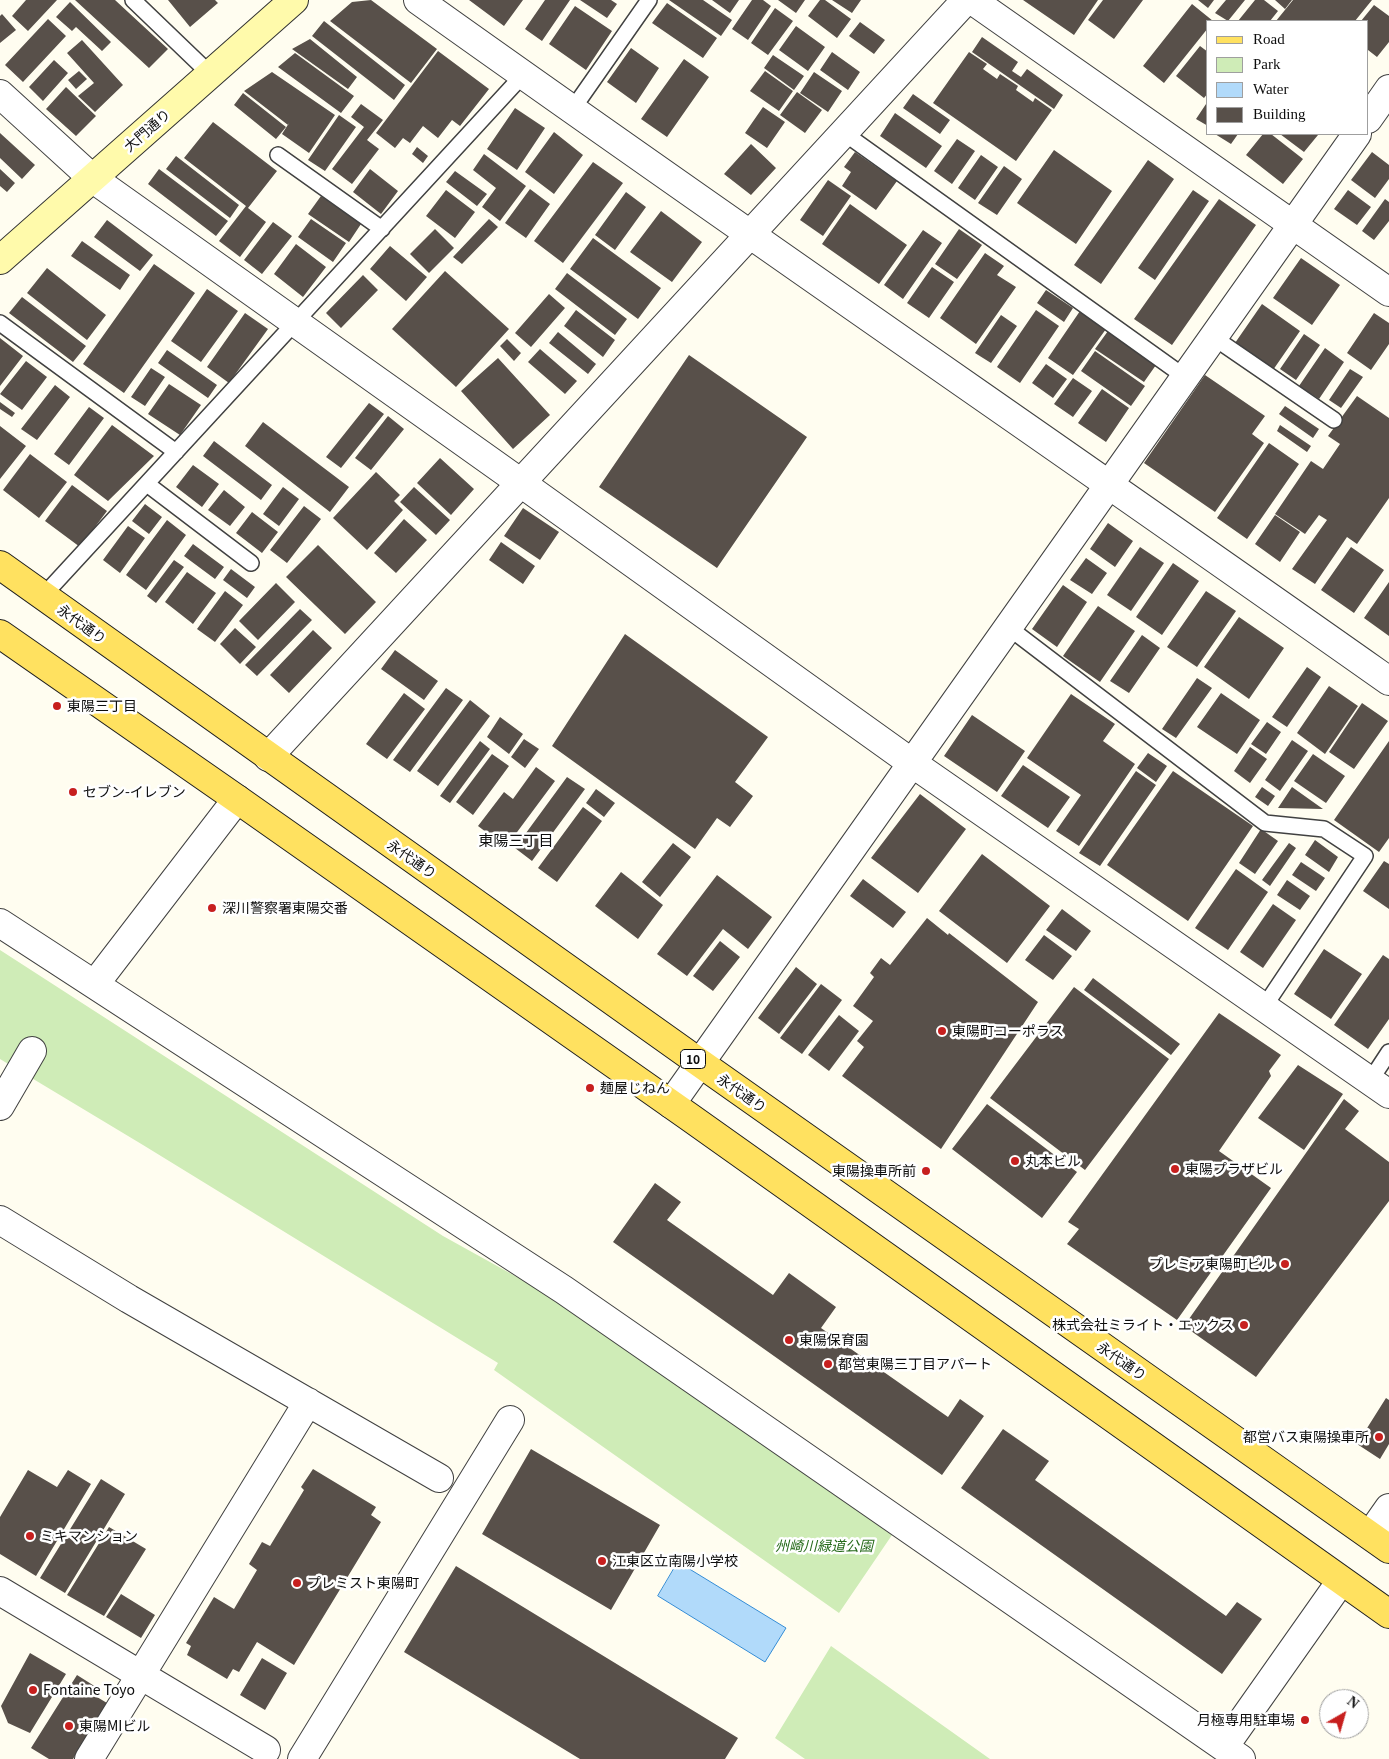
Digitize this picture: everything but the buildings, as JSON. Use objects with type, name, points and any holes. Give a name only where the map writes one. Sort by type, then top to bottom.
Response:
[{"type":"main road","name":"永代通り","points":[[0,565],[268,757],[1379,1542]]},
{"type":"main road","points":[[0,634],[671,1104],[1389,1614]]},
{"type":"street","name":"大門通り","points":[[0,260],[294,0]]},
{"type":"street","points":[[418,0],[749,235],[1110,484],[1389,681]]},
{"type":"street","points":[[268,757],[966,0]]},
{"type":"street","points":[[972,0],[1389,292]]},
{"type":"street","points":[[1369,118],[1389,89]]},
{"type":"street","points":[[0,94],[92,178],[912,763],[1379,1088]]},
{"type":"street","points":[[671,1104],[1356,135]]},
{"type":"street","points":[[95,984],[237,799]]},
{"type":"street","points":[[0,923],[564,1290],[1232,1753],[1341,1581]]},
{"type":"street","points":[[0,1106],[32,1051]]},
{"type":"street","points":[[0,1220],[130,1299],[439,1478]]},
{"type":"street","points":[[89,1759],[308,1402]]},
{"type":"street","points":[[302,1759],[510,1420]]},
{"type":"street","points":[[1379,1542],[1389,1508]]},
{"type":"street","points":[[2,1595],[266,1750]]},
{"type":"lane","points":[[133,0],[210,74]]},
{"type":"lane","points":[[572,110],[649,0]]},
{"type":"lane","points":[[44,596],[524,75]]},
{"type":"lane","points":[[844,133],[1185,377]]},
{"type":"lane","points":[[278,155],[382,228]]},
{"type":"lane","points":[[0,323],[176,452]]},
{"type":"lane","points":[[1213,337],[1334,420]]},
{"type":"lane","points":[[147,484],[251,563]]},
{"type":"lane","points":[[1008,627],[1265,823],[1324,829],[1365,856],[1264,1007]]},
{"type":"lane","points":[[1379,1088],[1389,1052]]},
{"type":"green space","name":"州崎川緑道公園","points":[[0,950],[443,1236],[553,1297],[892,1535],[839,1613],[494,1370],[498,1363],[0,1059]]},
{"type":"green space","points":[[831,1646],[990,1759],[805,1759],[775,1738]]},
{"type":"water","points":[[678,1562],[786,1628],[765,1662],[658,1596]]},
{"type":"place","name":"東陽三丁目","points":[[57,706]]},
{"type":"place","name":"セブン-イレブン","points":[[73,792]]},
{"type":"place","name":"深川警察署東陽交番","points":[[212,908]]},
{"type":"place","name":"東陽町コーポラス","points":[[942,1031]]},
{"type":"place","name":"麺屋じねん","points":[[590,1088]]},
{"type":"place","name":"丸本ビル","points":[[1015,1161]]},
{"type":"place","name":"東陽プラザビル","points":[[1175,1169]]},
{"type":"place","name":"東陽操車所前","points":[[926,1171]]},
{"type":"place","name":"プレミア東陽町ビル","points":[[1285,1264]]},
{"type":"place","name":"株式会社ミライト・エックス","points":[[1244,1325]]},
{"type":"place","name":"東陽保育園","points":[[789,1340]]},
{"type":"place","name":"都営東陽三丁目アパート","points":[[828,1364]]},
{"type":"place","name":"都営バス東陽操車所","points":[[1379,1437]]},
{"type":"place","name":"ミキマンション","points":[[30,1536]]},
{"type":"place","name":"江東区立南陽小学校","points":[[602,1561]]},
{"type":"place","name":"プレミスト東陽町","points":[[297,1583]]},
{"type":"place","name":"Fontaine Toyo","points":[[33,1690]]},
{"type":"place","name":"月極専用駐車場","points":[[1305,1720]]},
{"type":"place","name":"東陽MIビル","points":[[69,1726]]},
{"type":"district","name":"東陽三丁目","points":[[516,840]]}]
